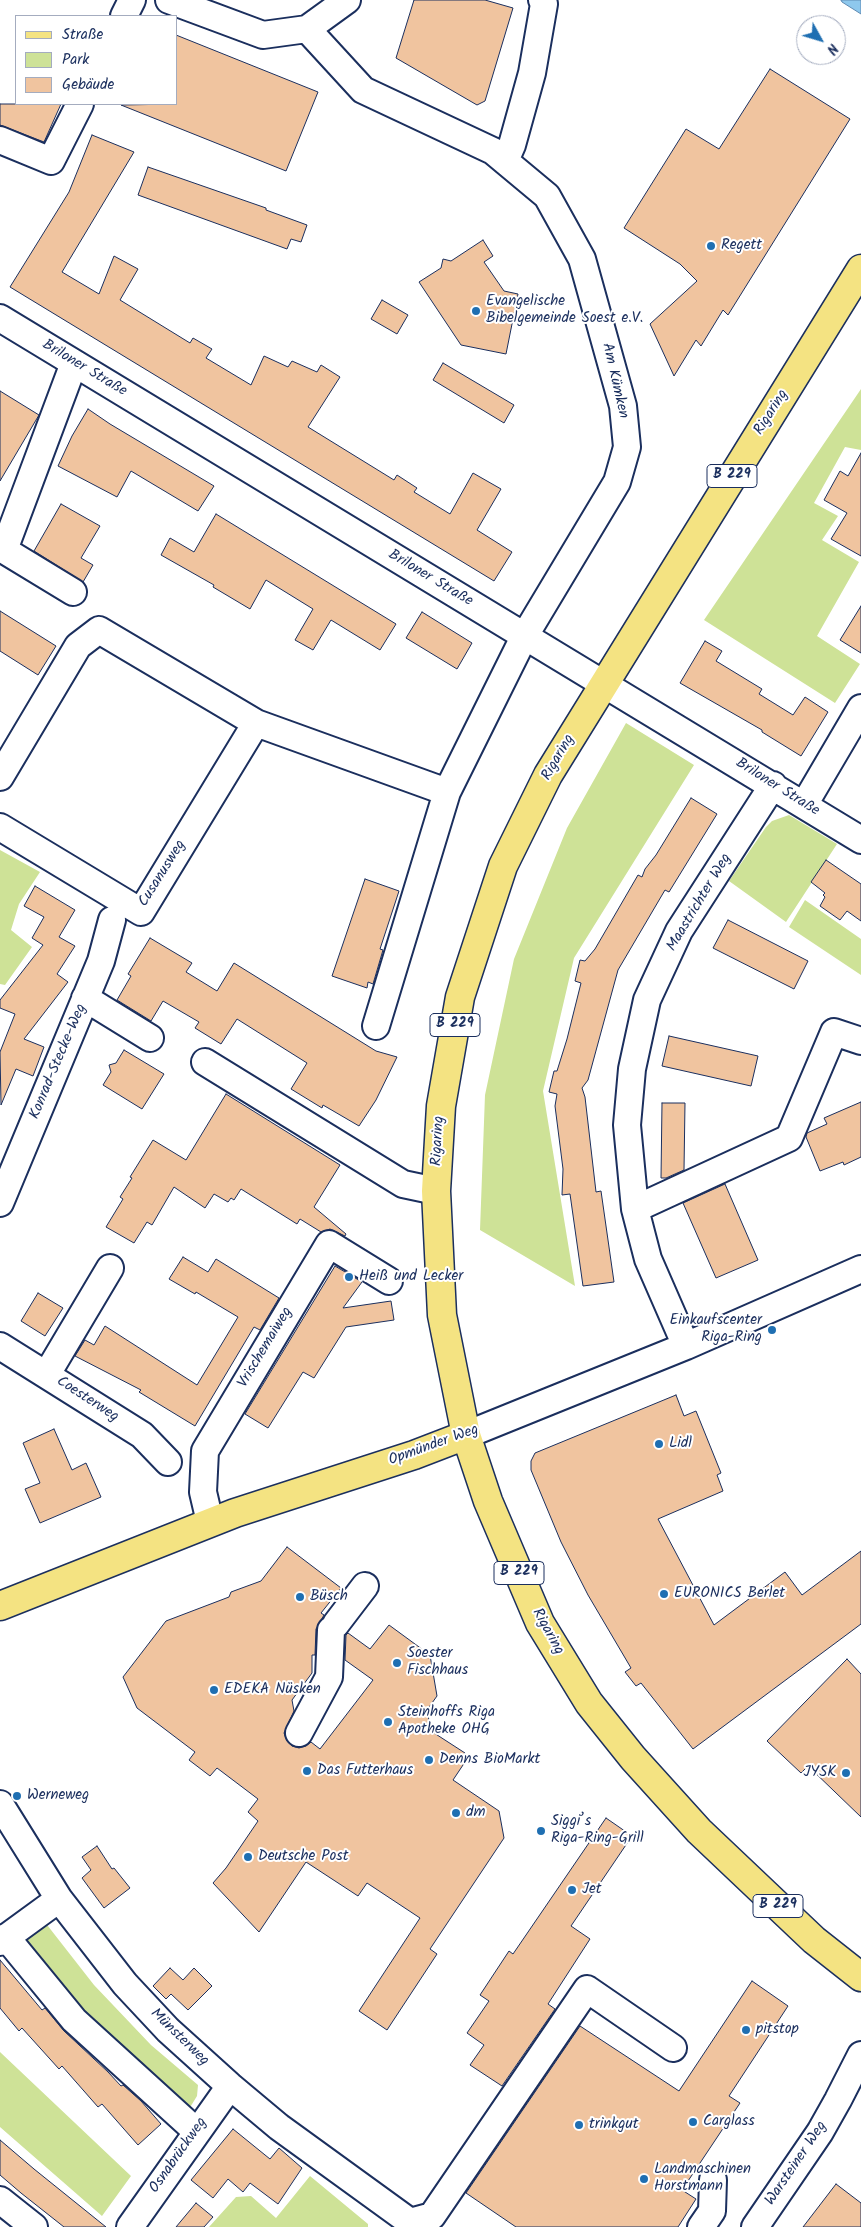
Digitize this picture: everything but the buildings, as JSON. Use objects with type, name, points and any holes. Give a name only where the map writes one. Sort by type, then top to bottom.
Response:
[{"type":"main road","name":"Rigaring","points":[[861,269],[548,775],[503,866],[460,997],[441,1106],[436,1191],[442,1315],[466,1435],[488,1501],[540,1623],[589,1703],[633,1758],[699,1831],[814,1940],[861,1977]]},
{"type":"main road","name":"Opmünder Weg","points":[[0,1606],[210,1522],[466,1435]]},
{"type":"street","points":[[124,15],[132,0]]},
{"type":"street","points":[[169,0],[263,35],[307,29],[347,0]]},
{"type":"street","points":[[505,161],[512,145],[532,73],[544,4],[542,0]]},
{"type":"street","name":"Am Kümken","points":[[307,29],[363,90],[493,151],[547,196],[582,259],[623,406],[627,447],[617,482],[524,637],[447,792],[376,1026]]},
{"type":"street","points":[[0,140],[51,161],[79,105]]},
{"type":"street","name":"Briloner Straße","points":[[0,318],[861,840]]},
{"type":"street","points":[[73,592],[4,550],[74,363]]},
{"type":"street","points":[[0,776],[78,646],[99,630],[256,723],[447,792]]},
{"type":"street","points":[[804,805],[861,708]]},
{"type":"street","name":"Cusanusweg","points":[[0,827],[141,912],[256,723]]},
{"type":"street","name":"Maastrichter Weg","points":[[686,1346],[648,1259],[635,1209],[627,1126],[632,1069],[647,1000],[679,931],[773,785]]},
{"type":"street","name":"Konrad-Stecke-Weg","points":[[0,1203],[101,961],[112,920]]},
{"type":"street","points":[[85,998],[150,1038]]},
{"type":"street","points":[[635,1209],[789,1138],[834,1032],[861,1041]]},
{"type":"street","points":[[205,1062],[403,1184],[436,1191]]},
{"type":"street","name":"Vrischemaiweg","points":[[210,1522],[203,1492],[205,1451],[329,1244],[389,1281]]},
{"type":"street","points":[[47,1374],[110,1268]]},
{"type":"street","name":"Opmünder Weg","points":[[466,1435],[686,1346],[861,1269]]},
{"type":"street","name":"Coesterweg","points":[[0,1346],[142,1435],[168,1462]]},
{"type":"street","points":[[300,1733],[329,1677],[334,1627],[364,1586]]},
{"type":"street","name":"Münsterweg","points":[[0,1804],[59,1899],[125,1984],[168,2030],[279,2127],[410,2222],[432,2216],[587,1989],[672,2048]]},
{"type":"street","points":[[59,1899],[3,1939],[74,2020],[196,2131]]},
{"type":"street","name":"Warsteiner Weg","points":[[755,2227],[820,2132],[861,2054]]},
{"type":"street","name":"Warsteiner Weg","points":[[838,2100],[861,2079]]},
{"type":"street","name":"Osnabrückweg","points":[[130,2227],[196,2131],[230,2086]]},
{"type":"street","points":[[701,2227],[712,2211],[713,2180]]},
{"type":"street","points":[[0,2200],[34,2227]]},
{"type":"green space","points":[[861,389],[861,450],[845,447],[814,503],[838,516],[822,540],[859,562],[817,636],[860,664],[835,703],[704,620]]},
{"type":"green space","points":[[626,723],[694,765],[574,958],[543,1091],[575,1286],[480,1230],[485,1095],[514,959],[567,828]]},
{"type":"green space","points":[[789,815],[837,844],[786,922],[729,881],[766,827],[772,821]]},
{"type":"green space","points":[[0,850],[40,872],[19,904],[11,930],[32,947],[5,985],[0,984]]},
{"type":"green space","points":[[805,900],[861,939],[861,975],[789,927]]},
{"type":"green space","points":[[44,1921],[94,1985],[151,2045],[198,2085],[197,2096],[189,2109],[177,2110],[23,1949],[24,1935]]},
{"type":"green space","points":[[0,2052],[131,2176],[102,2216],[0,2127]]},
{"type":"green space","points":[[310,2176],[368,2224],[368,2227],[209,2227],[236,2197],[251,2196],[276,2218]]},
{"type":"water","points":[[841,0],[861,0],[861,14],[842,2]]},
{"type":"place","name":"Regett","points":[[711,246]]},
{"type":"place","name":"Evangelische Bibelgemeinde Soest e.V.","points":[[476,311]]},
{"type":"place","name":"Heiß und Lecker","points":[[349,1277]]},
{"type":"place","name":"Einkaufscenter Riga-Ring","points":[[772,1330]]},
{"type":"place","name":"Lidl","points":[[659,1444]]},
{"type":"place","name":"EURONICS Berlet","points":[[664,1594]]},
{"type":"place","name":"Büsch","points":[[300,1597]]},
{"type":"place","name":"Soester Fischhaus","points":[[397,1663]]},
{"type":"place","name":"EDEKA Nüsken","points":[[214,1690]]},
{"type":"place","name":"Steinhoffs Riga Apotheke OHG","points":[[388,1722]]},
{"type":"place","name":"Denns BioMarkt","points":[[429,1760]]},
{"type":"place","name":"Das Futterhaus","points":[[307,1771]]},
{"type":"place","name":"JYSK","points":[[846,1773]]},
{"type":"place","name":"Werneweg","points":[[17,1796]]},
{"type":"place","name":"dm","points":[[456,1813]]},
{"type":"place","name":"Siggi’s Riga-Ring-Grill","points":[[541,1831]]},
{"type":"place","name":"Deutsche Post","points":[[248,1857]]},
{"type":"place","name":"Jet","points":[[572,1890]]},
{"type":"place","name":"pitstop","points":[[746,2030]]},
{"type":"place","name":"Carglass","points":[[693,2122]]},
{"type":"place","name":"trinkgut","points":[[579,2125]]},
{"type":"place","name":"Landmaschinen Horstmann","points":[[644,2179]]}]
